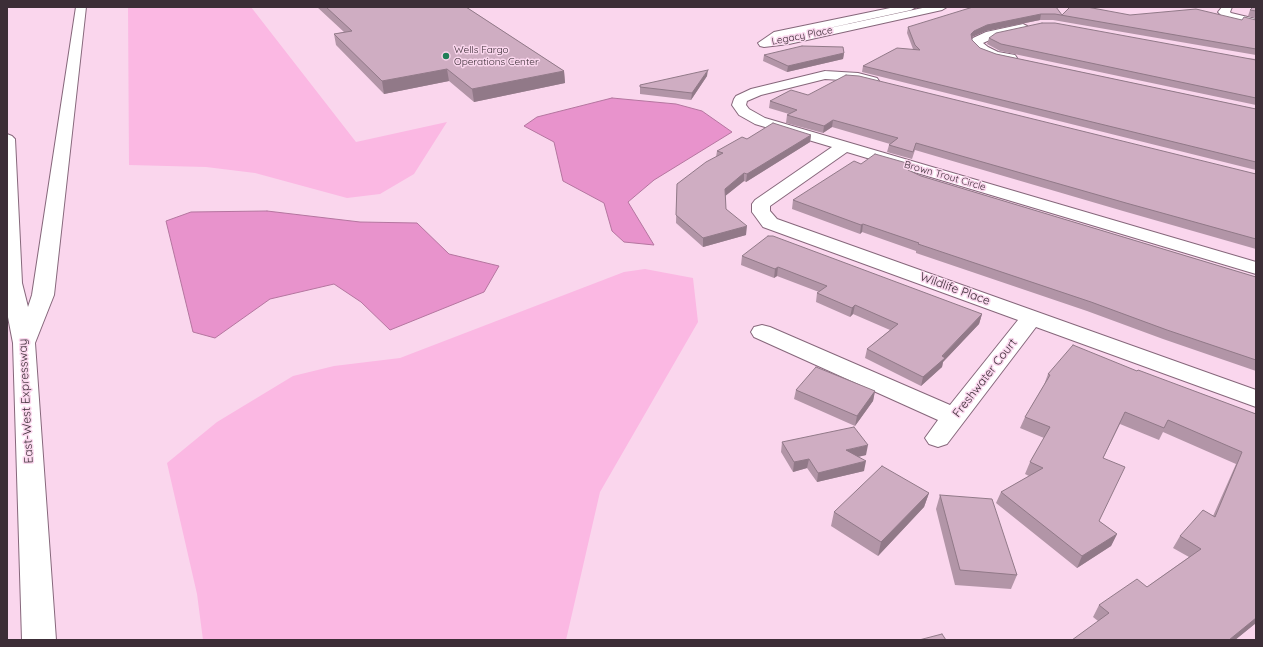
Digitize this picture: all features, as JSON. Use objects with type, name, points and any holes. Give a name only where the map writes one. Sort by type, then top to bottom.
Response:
[{"type":"main road","points":[[24,343],[43,295],[82,7]]},
{"type":"main road","name":"Legacy Place","points":[[912,8],[789,40],[764,43],[778,35],[912,8],[942,7]]},
{"type":"main road","points":[[1227,7],[1224,12],[1227,15],[1256,22]]},
{"type":"main road","points":[[1026,62],[995,55],[984,50],[978,45],[977,41],[990,35],[1033,26]]},
{"type":"main road","name":"Brown Trout Circle","points":[[889,85],[858,77],[825,76],[756,92],[741,99],[739,105],[744,112],[760,120],[1256,268]]},
{"type":"main road","name":"East-West Expressway","points":[[7,139],[12,283],[24,343],[39,640]]},
{"type":"main road","name":"Wildlife Place","points":[[845,146],[761,204],[761,212],[770,223],[1256,399]]},
{"type":"main road","name":"Freshwater Court","points":[[938,438],[1032,317]]},
{"type":"main road","points":[[762,332],[954,418]]},
{"type":"shaded area","points":[[128,7],[251,7],[356,142],[447,122],[414,174],[380,194],[347,198],[255,173],[206,167],[129,165]]},
{"type":"shaded area","points":[[612,98],[676,104],[702,111],[732,132],[654,180],[628,202],[654,245],[624,242],[612,231],[604,203],[563,181],[554,142],[524,126],[537,117]]},
{"type":"shaded area","points":[[267,211],[360,222],[417,223],[449,254],[499,266],[484,292],[390,330],[361,302],[334,284],[270,299],[215,338],[193,332],[166,221],[191,212]]},
{"type":"shaded area","points":[[645,269],[693,278],[698,322],[600,492],[566,640],[203,640],[197,594],[167,463],[217,422],[293,376],[334,366],[400,358],[624,272]]},
{"type":"building","name":"Wells Fargo Operations Center","points":[[326,7],[466,7],[564,71],[472,89],[447,69],[382,81],[334,34],[352,31]]},
{"type":"building","points":[[973,7],[1056,7],[1062,15],[1070,7],[1087,7],[1130,15],[1196,9],[1242,20],[1244,17],[1256,20],[1256,49],[1055,14],[1041,14],[987,25],[971,34],[972,40],[980,48],[996,54],[1256,109],[1256,162],[863,66],[897,48],[920,50],[915,45],[908,27]]},
{"type":"building","points":[[1253,7],[1256,7],[1256,11],[1250,10]]},
{"type":"building","points":[[1042,23],[1055,23],[1256,60],[1256,98],[1001,44],[989,38],[996,33]]},
{"type":"building","points":[[802,46],[843,47],[844,53],[788,66],[764,55]]},
{"type":"building","points":[[708,70],[692,93],[640,87],[640,85]]},
{"type":"building","points":[[846,75],[859,76],[1256,174],[1256,239],[916,143],[913,152],[889,145],[898,138],[833,120],[824,126],[787,115],[797,110],[770,101],[791,90],[808,95]]},
{"type":"building","points":[[773,123],[811,135],[747,174],[744,173],[725,189],[726,209],[747,226],[703,238],[676,215],[677,184],[706,162],[723,153],[717,151],[742,137],[747,139]]},
{"type":"building","points":[[875,154],[910,164],[908,170],[921,176],[1256,277],[1256,360],[1167,330],[1091,302],[918,244],[919,243],[863,224],[861,225],[793,200],[854,161],[861,164]]},
{"type":"building","points":[[768,236],[773,236],[982,314],[942,356],[945,358],[923,377],[867,349],[898,324],[855,305],[852,308],[817,293],[827,286],[778,267],[775,269],[742,256]]},
{"type":"building","points":[[1073,345],[1137,371],[1138,370],[1256,414],[1256,618],[1229,640],[1072,640],[1109,613],[1099,605],[1137,579],[1147,587],[1201,549],[1180,536],[1203,510],[1215,517],[1242,452],[1168,420],[1164,428],[1125,412],[1103,458],[1125,467],[1099,521],[1117,534],[1082,556],[1001,492],[1043,468],[1030,462],[1050,427],[1025,417],[1050,375],[1048,374]]},
{"type":"building","points":[[816,367],[875,391],[857,416],[796,390]]},
{"type":"building","points":[[854,427],[868,445],[846,450],[866,461],[818,473],[809,459],[794,462],[782,442]]},
{"type":"building","points":[[882,466],[929,493],[881,542],[834,512]]},
{"type":"building","points":[[940,495],[992,499],[1017,575],[960,570]]},
{"type":"building","points":[[942,634],[946,640],[919,640]]},
{"type":"place","name":"Wells Fargo Operations Center","points":[[446,56]]}]
